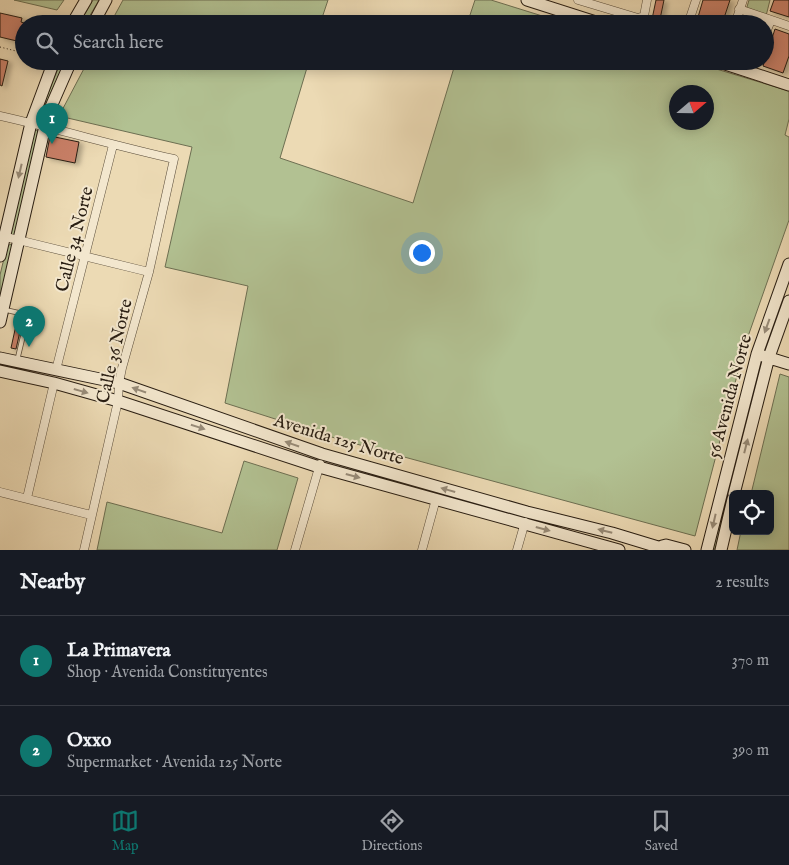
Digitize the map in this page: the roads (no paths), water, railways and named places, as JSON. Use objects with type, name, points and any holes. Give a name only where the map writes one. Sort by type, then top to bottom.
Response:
[{"type":"main road","points":[[78,15],[86,0]]},
{"type":"main road","points":[[98,15],[106,0]]},
{"type":"main road","points":[[527,0],[575,15]]},
{"type":"main road","points":[[546,0],[557,9]]},
{"type":"main road","points":[[0,256],[2,236],[31,123],[51,70]]},
{"type":"main road","points":[[0,322],[45,126],[50,109],[67,70]]},
{"type":"main road","points":[[743,70],[789,85]]},
{"type":"main road","name":"56 Avenida Norte","points":[[703,550],[708,545],[757,354],[789,264]]},
{"type":"main road","name":"56 Avenida Norte","points":[[735,490],[769,357],[789,301]]},
{"type":"main road","points":[[757,354],[789,364]]},
{"type":"main road","name":"Avenida 125 Norte","points":[[0,358],[119,383],[322,454],[663,548]]},
{"type":"main road","name":"Avenida 125 Norte","points":[[0,370],[118,401],[319,466],[620,550]]},
{"type":"main road","points":[[721,550],[729,516]]},
{"type":"main road","points":[[663,548],[666,545],[685,550]]},
{"type":"street","points":[[578,0],[628,15]]},
{"type":"street","points":[[644,15],[648,0]]},
{"type":"street","points":[[691,15],[696,0]]},
{"type":"street","points":[[738,15],[743,0]]},
{"type":"street","points":[[740,9],[756,15]]},
{"type":"street","points":[[774,21],[789,26]]},
{"type":"street","points":[[0,116],[45,126],[113,145]]},
{"type":"street","name":"Calle 36 Norte","points":[[84,550],[118,401],[119,383],[149,272],[174,159],[113,145]]},
{"type":"street","name":"Calle 34 Norte","points":[[56,370],[113,145]]},
{"type":"street","points":[[2,236],[149,272]]},
{"type":"street","points":[[27,498],[54,383]]},
{"type":"street","points":[[295,550],[322,454]]},
{"type":"street","points":[[0,492],[92,515]]},
{"type":"street","points":[[422,550],[436,499]]},
{"type":"street","points":[[517,550],[527,512]]},
{"type":"lane","points":[[3,309],[28,315],[17,362]]},
{"type":"place","name":"La Primavera","points":[[52,144]]},
{"type":"place","name":"Oxxo","points":[[29,347]]}]
